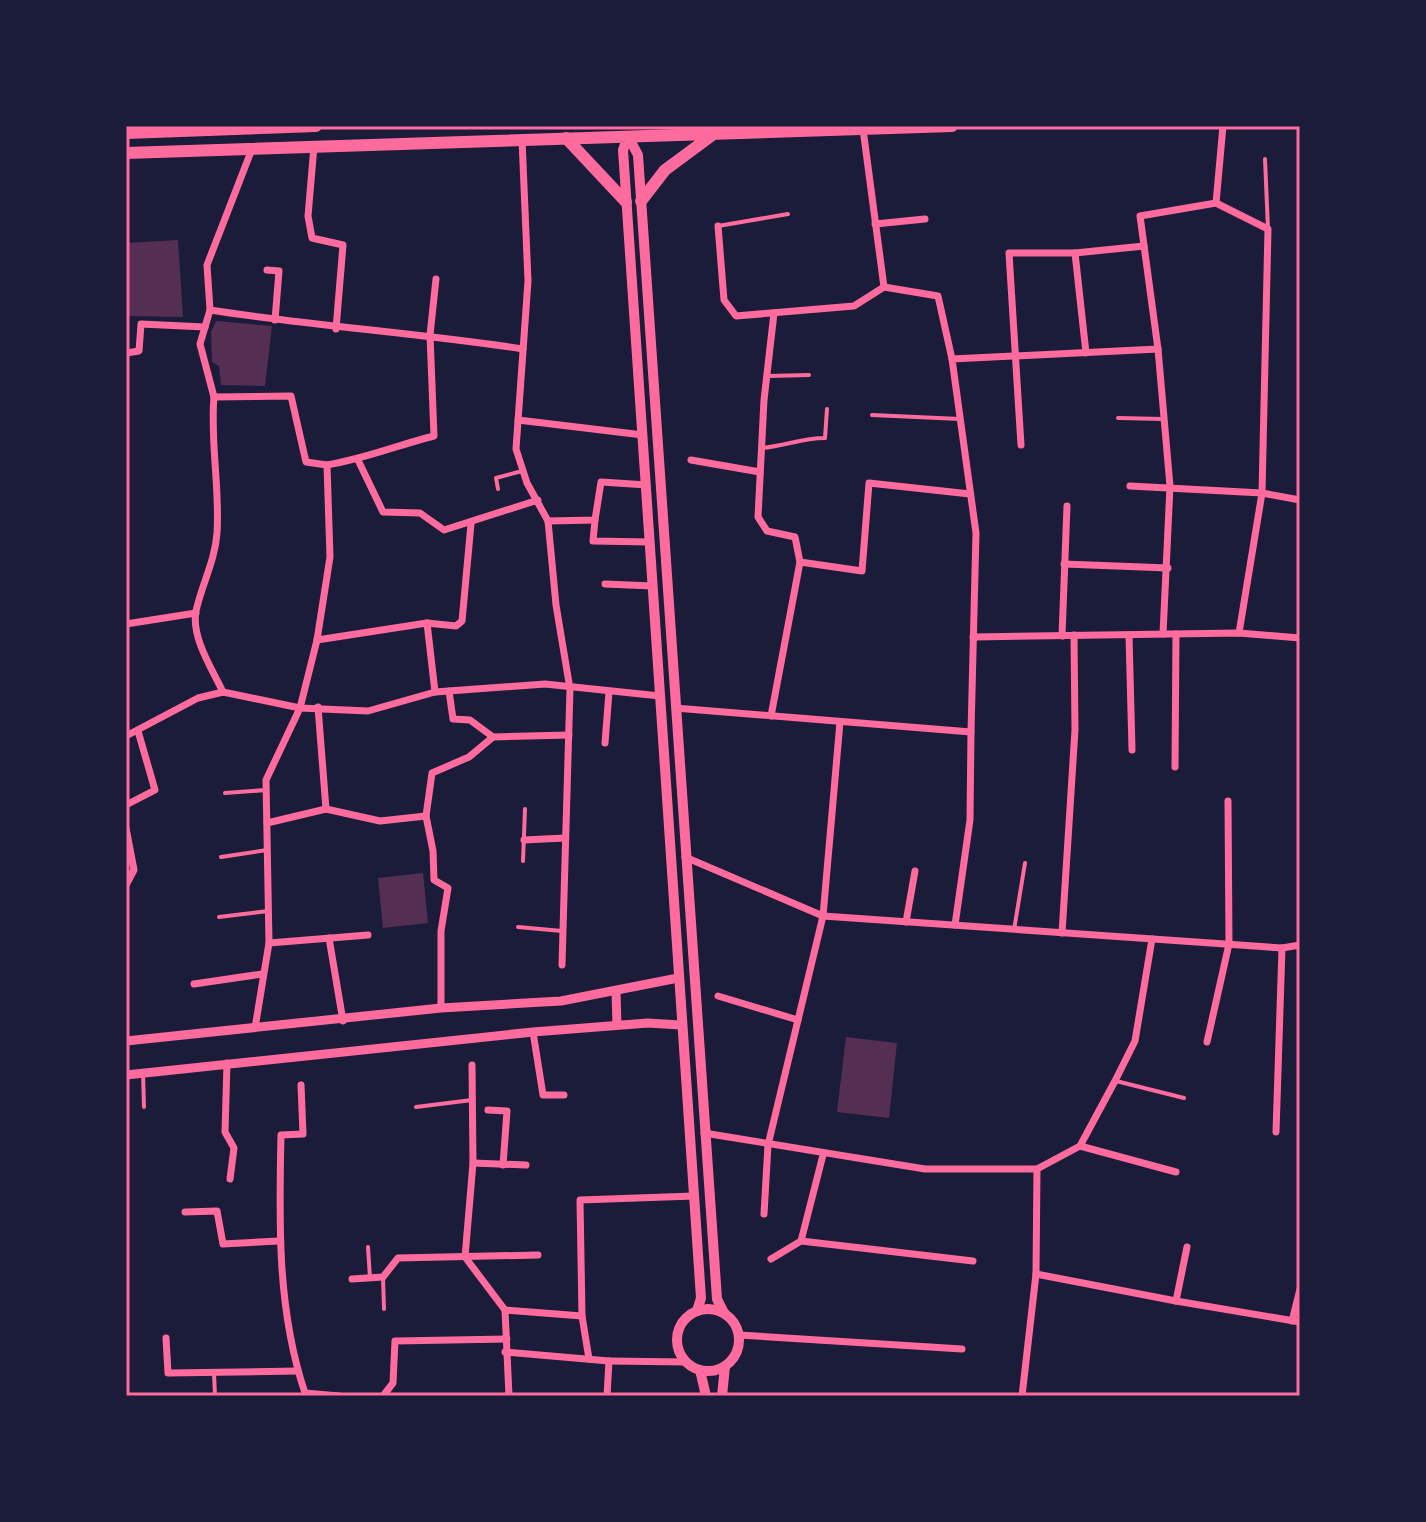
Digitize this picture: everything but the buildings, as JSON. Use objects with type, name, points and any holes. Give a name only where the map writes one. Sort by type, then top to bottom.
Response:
[{"type":"main road","points":[[126,133],[316,126]]},
{"type":"main road","points":[[126,153],[566,138],[628,131],[714,134],[952,126]]},
{"type":"main road","points":[[628,131],[638,155],[717,1299],[724,1313],[734,1322],[739,1335],[737,1351],[725,1366],[700,1370],[686,1362],[680,1353],[678,1333],[682,1323],[697,1311],[708,1309],[724,1313]]},
{"type":"main road","points":[[628,131],[623,150],[626,202],[701,1298],[697,1311]]},
{"type":"main road","points":[[641,201],[665,170],[696,144],[714,134]]},
{"type":"main road","points":[[566,138],[626,202]]},
{"type":"main road","points":[[722,1396],[725,1366]]},
{"type":"main road","points":[[700,1370],[706,1396]]},
{"type":"street","points":[[1216,203],[1223,126]]},
{"type":"street","points":[[863,129],[884,287]]},
{"type":"street","points":[[522,139],[528,281],[516,449],[527,483],[548,521],[556,605],[570,689],[562,965]]},
{"type":"street","points":[[314,146],[308,216],[312,238],[343,245],[336,329]]},
{"type":"street","points":[[223,692],[198,638],[196,613],[212,566],[217,533],[211,432],[214,397],[200,344],[210,310],[207,265],[252,149]]},
{"type":"street","points":[[1163,634],[1170,486],[1166,419],[1140,216],[1216,203],[1268,229],[1262,493],[1239,633]]},
{"type":"street","points":[[875,224],[925,219]]},
{"type":"street","points":[[718,226],[724,300],[736,316],[854,306],[884,287],[938,296],[952,359],[976,533],[970,820],[955,925]]},
{"type":"street","points":[[1021,445],[1009,253],[1075,253],[1144,246]]},
{"type":"street","points":[[1075,253],[1086,353]]},
{"type":"street","points":[[267,270],[279,271],[275,320]]},
{"type":"street","points":[[214,397],[291,396],[306,462],[327,465],[358,460],[375,451],[434,436],[430,335],[436,279]]},
{"type":"street","points":[[210,310],[336,329],[430,335],[523,349]]},
{"type":"street","points":[[771,716],[800,562],[795,537],[767,531],[758,517],[774,313]]},
{"type":"street","points":[[126,353],[139,351],[141,324],[205,327]]},
{"type":"street","points":[[952,359],[1158,349]]},
{"type":"street","points":[[518,420],[643,435]]},
{"type":"street","points":[[358,460],[383,512],[420,513],[444,530],[471,524],[538,500]]},
{"type":"street","points":[[691,460],[760,472]]},
{"type":"street","points":[[255,1028],[269,943],[266,780],[300,708],[317,640],[330,557],[327,465]]},
{"type":"street","points":[[647,485],[601,482],[593,541],[650,542]]},
{"type":"street","points":[[800,562],[862,571],[869,483],[970,494]]},
{"type":"street","points":[[1130,486],[1262,493],[1300,500]]},
{"type":"street","points":[[1062,636],[1067,506]]},
{"type":"street","points":[[548,521],[595,520]]},
{"type":"street","points":[[317,640],[427,623],[456,626],[462,621],[471,524]]},
{"type":"street","points":[[1064,564],[1168,568]]},
{"type":"street","points":[[605,584],[653,586]]},
{"type":"street","points":[[126,624],[196,613]]},
{"type":"street","points":[[427,623],[435,692]]},
{"type":"street","points":[[973,637],[1239,633],[1300,638]]},
{"type":"street","points":[[1175,767],[1176,634]]},
{"type":"street","points":[[1062,933],[1075,730],[1074,635]]},
{"type":"street","points":[[1129,635],[1132,750]]},
{"type":"street","points":[[126,736],[198,698],[223,692],[300,708],[368,711],[435,692],[545,684],[660,696]]},
{"type":"street","points":[[449,691],[453,719],[470,720],[493,737],[569,735]]},
{"type":"street","points":[[605,743],[609,692]]},
{"type":"street","points":[[318,707],[326,809]]},
{"type":"street","points":[[675,708],[971,732]]},
{"type":"street","points":[[764,1214],[768,1145],[823,916],[840,722]]},
{"type":"street","points":[[126,805],[155,790],[138,731]]},
{"type":"street","points":[[441,1008],[441,931],[448,888],[434,880],[433,851],[426,816],[432,773],[469,757],[493,737]]},
{"type":"street","points":[[1207,1042],[1229,944],[1228,801]]},
{"type":"street","points":[[267,823],[326,809],[380,821],[426,816]]},
{"type":"street","points":[[126,828],[134,870],[126,885]]},
{"type":"street","points":[[524,840],[565,838]]},
{"type":"street","points":[[685,857],[823,916],[1282,948],[1300,945]]},
{"type":"street","points":[[906,922],[915,871]]},
{"type":"street","points":[[269,943],[368,935]]},
{"type":"street","points":[[329,938],[343,1021]]},
{"type":"street","points":[[704,1133],[823,1155],[925,1169],[1037,1169],[1080,1146],[1135,1041],[1152,939]]},
{"type":"street","points":[[1276,1132],[1282,948]]},
{"type":"street","points":[[194,984],[262,974]]},
{"type":"street","points":[[126,1041],[343,1021],[441,1008],[561,1001],[678,978]]},
{"type":"street","points":[[616,992],[617,1025]]},
{"type":"street","points":[[718,996],[798,1020]]},
{"type":"street","points":[[126,1075],[533,1032],[617,1025],[680,1025]]},
{"type":"street","points":[[533,1032],[543,1095],[564,1095]]},
{"type":"street","points":[[227,1063],[225,1132],[234,1148],[230,1179]]},
{"type":"street","points":[[472,1065],[473,1163],[465,1257],[505,1310],[509,1396]]},
{"type":"street","points":[[301,1085],[303,1134],[281,1135],[279,1241],[298,1371],[305,1394],[339,1396]]},
{"type":"street","points":[[488,1110],[507,1111],[503,1165]]},
{"type":"street","points":[[1080,1146],[1176,1172]]},
{"type":"street","points":[[801,1241],[823,1155]]},
{"type":"street","points":[[473,1163],[526,1165]]},
{"type":"street","points":[[1022,1396],[1036,1274],[1037,1169]]},
{"type":"street","points":[[589,1359],[582,1316],[580,1200],[694,1196]]},
{"type":"street","points":[[185,1212],[217,1211],[223,1244],[279,1241]]},
{"type":"street","points":[[771,1259],[801,1241],[973,1261]]},
{"type":"street","points":[[1176,1301],[1187,1247]]},
{"type":"street","points":[[352,1279],[383,1277],[398,1258],[538,1255]]},
{"type":"street","points":[[1036,1274],[1296,1322],[1300,1289]]},
{"type":"street","points":[[505,1310],[582,1316]]},
{"type":"street","points":[[739,1335],[962,1349]]},
{"type":"street","points":[[166,1338],[168,1373],[298,1371]]},
{"type":"street","points":[[385,1395],[393,1383],[395,1341],[507,1339]]},
{"type":"street","points":[[505,1352],[609,1361],[686,1362]]},
{"type":"street","points":[[607,1396],[609,1361]]},
{"type":"lane","points":[[1265,159],[1268,229]]},
{"type":"lane","points":[[718,226],[788,214]]},
{"type":"lane","points":[[767,376],[809,375]]},
{"type":"lane","points":[[762,448],[792,445],[803,438],[825,438],[827,409]]},
{"type":"lane","points":[[872,415],[960,419]]},
{"type":"lane","points":[[1118,418],[1166,419]]},
{"type":"lane","points":[[498,489],[496,478],[524,470]]},
{"type":"lane","points":[[225,793],[266,790]]},
{"type":"lane","points":[[523,861],[525,809]]},
{"type":"lane","points":[[221,857],[267,850]]},
{"type":"lane","points":[[1014,930],[1025,863]]},
{"type":"lane","points":[[219,917],[268,910]]},
{"type":"lane","points":[[518,927],[562,931]]},
{"type":"lane","points":[[143,1072],[144,1107]]},
{"type":"lane","points":[[1115,1081],[1184,1098]]},
{"type":"lane","points":[[416,1107],[472,1100]]},
{"type":"lane","points":[[368,1247],[370,1278]]},
{"type":"lane","points":[[383,1277],[384,1309]]},
{"type":"lane","points":[[214,1373],[215,1396]]}]
